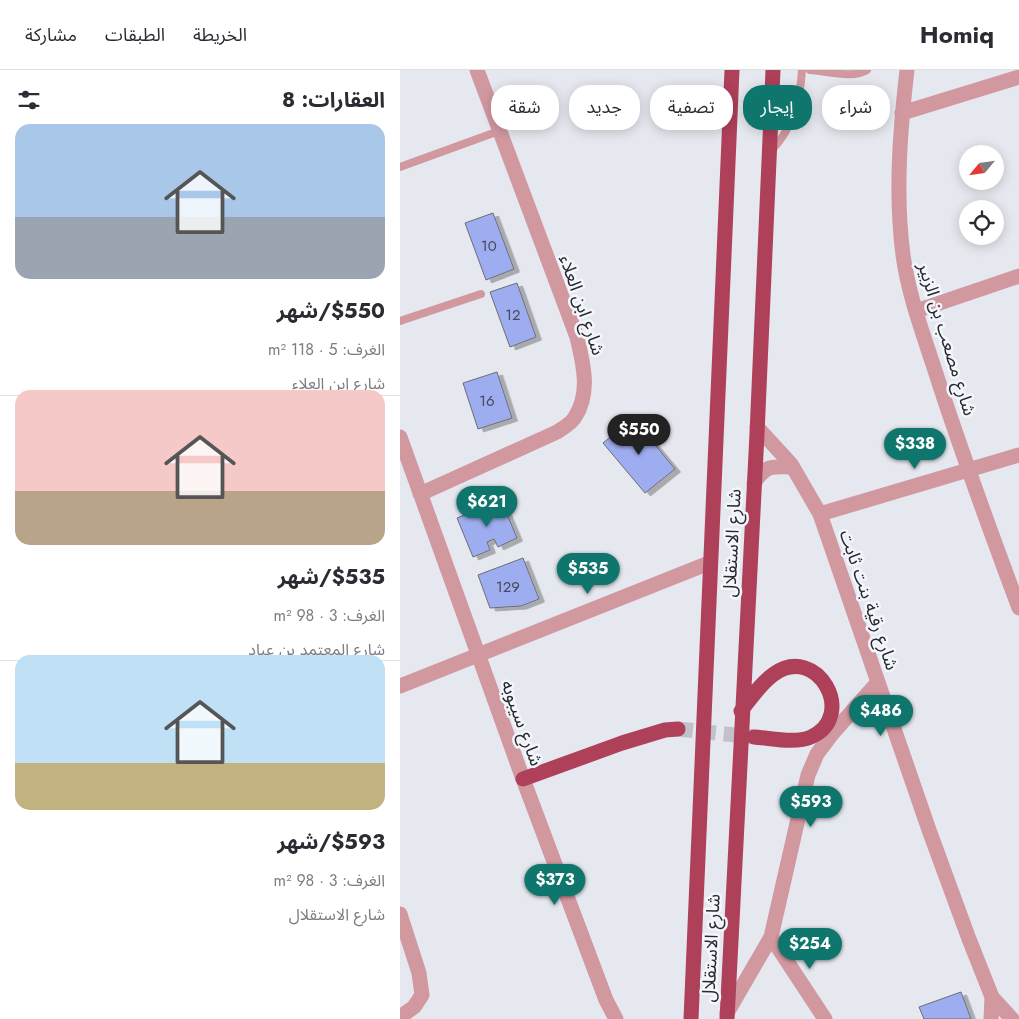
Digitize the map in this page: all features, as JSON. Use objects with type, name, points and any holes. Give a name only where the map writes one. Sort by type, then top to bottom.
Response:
[{"type":"highway","name":"شارع الاستقلال","points":[[691,1019],[709,563],[732,70]]},
{"type":"highway","name":"شارع الاستقلال","points":[[727,1016],[773,70]]},
{"type":"highway","points":[[741,711],[762,684],[785,668],[794,666],[810,670],[826,685],[833,700],[831,714],[826,725],[816,734],[801,740],[754,737]]},
{"type":"highway","points":[[523,779],[622,743],[665,730],[678,729]]},
{"type":"street","name":"شارع ابن العلاء","points":[[420,494],[557,432],[575,418],[585,394],[584,366],[577,337],[477,70]]},
{"type":"street","name":"شارع مصعب بن الزبير","points":[[907,70],[902,113],[899,178],[900,224],[904,257],[916,311],[968,470],[1019,608]]},
{"type":"street","points":[[902,113],[1019,77]]},
{"type":"street","points":[[916,311],[1019,276]]},
{"type":"street","name":"شارع رقية بنت ثابت","points":[[757,427],[793,467],[820,514],[929,830],[992,996],[1012,1019]]},
{"type":"street","name":"شارع سيبوبه","points":[[400,437],[523,779],[606,1000],[616,1019]]},
{"type":"street","points":[[820,514],[1019,455]]},
{"type":"street","points":[[754,483],[761,472],[772,466],[793,467]]},
{"type":"street","points":[[400,686],[709,563]]},
{"type":"street","points":[[727,1016],[771,937],[808,775],[817,754],[878,682]]},
{"type":"street","points":[[400,914],[419,973],[422,995],[414,1007],[400,1017]]},
{"type":"street","points":[[771,937],[825,1019]]},
{"type":"street","points":[[729,972],[740,978],[750,972]]},
{"type":"street","name":"شارع رقية بنت ثابت","points":[[991,1019],[992,996]]},
{"type":"lane","points":[[769,153],[786,132],[794,114],[800,95],[802,70]]},
{"type":"lane","points":[[810,70],[864,73],[868,70]]},
{"type":"lane","points":[[400,167],[499,131]]},
{"type":"lane","points":[[400,321],[481,294]]},
{"type":"building","points":[[493,213],[514,269],[486,280],[465,223]]},
{"type":"building","points":[[517,283],[536,337],[510,347],[490,292]]},
{"type":"building","points":[[497,372],[512,418],[478,429],[463,383]]},
{"type":"building","points":[[633,418],[675,469],[645,493],[603,443]]},
{"type":"building","points":[[501,500],[517,538],[498,547],[494,539],[487,542],[490,550],[473,557],[457,518]]},
{"type":"building","points":[[523,558],[539,599],[521,606],[490,608],[478,575]]},
{"type":"building","points":[[961,992],[971,1019],[924,1019],[919,1007]]},
{"type":"tunnel","points":[[678,729],[754,737]]}]
